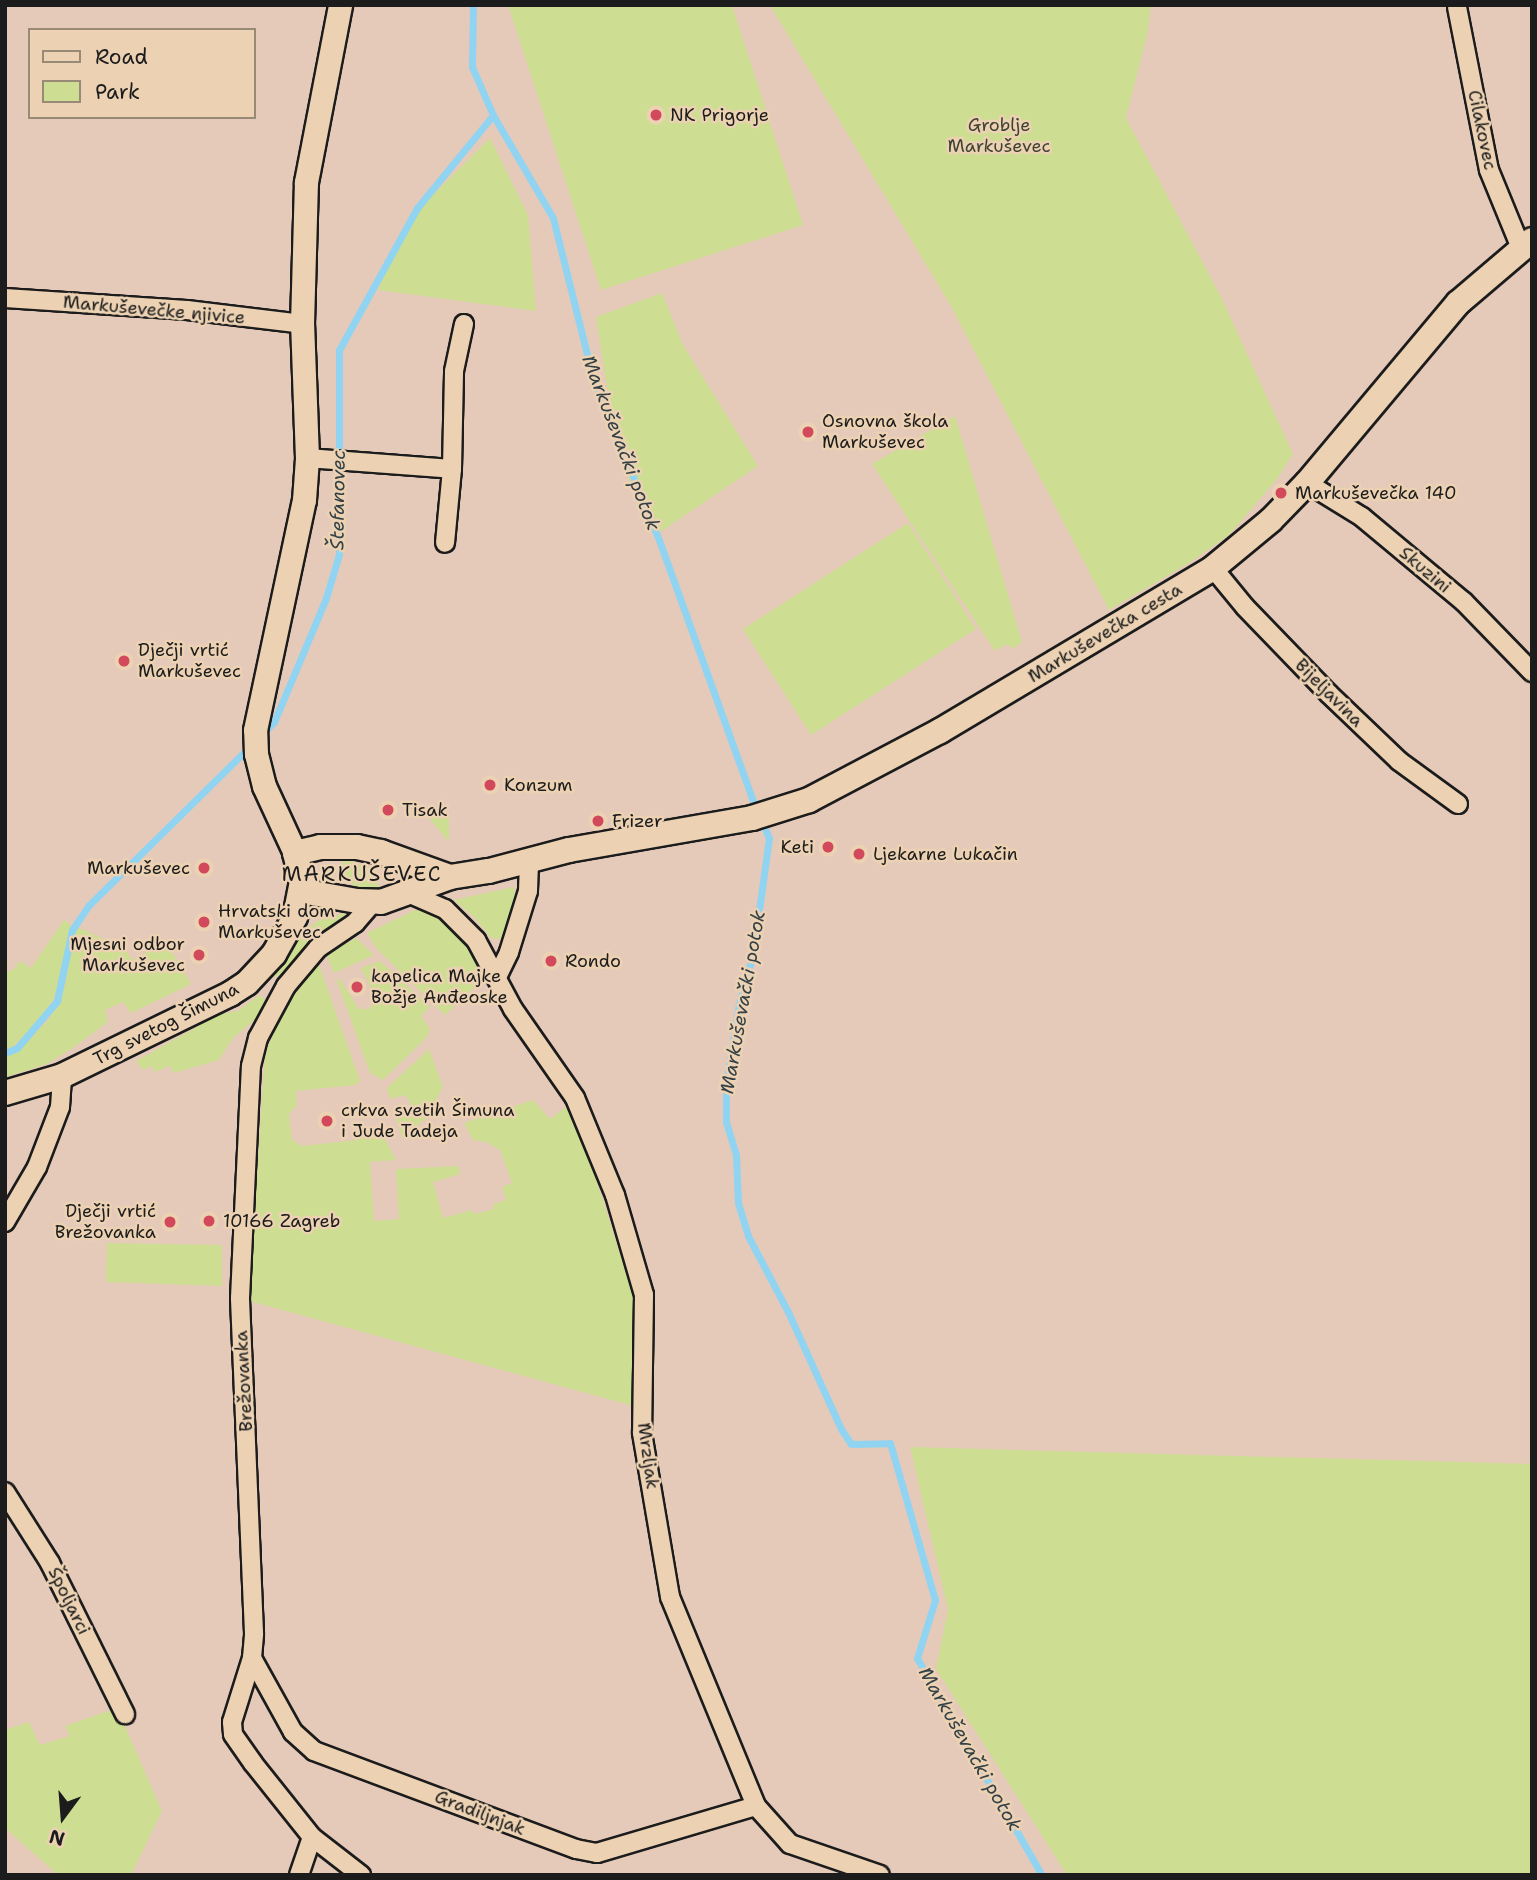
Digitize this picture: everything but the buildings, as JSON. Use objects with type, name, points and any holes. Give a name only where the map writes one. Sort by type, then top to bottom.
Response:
[{"type":"main road","name":"Markuševečka cesta","points":[[529,860],[569,850],[763,815],[809,800],[940,731],[1213,568],[1271,520],[1307,483],[1458,303],[1526,244]]},
{"type":"main road","points":[[295,853],[341,846],[391,855],[450,877]]},
{"type":"main road","name":"Trg svetog Šimuna","points":[[5,1093],[62,1076],[247,983],[286,936],[301,891],[302,872],[295,853]]},
{"type":"main road","points":[[390,898],[397,878],[391,855]]},
{"type":"main road","points":[[301,891],[390,898],[450,877],[529,860]]},
{"type":"street","points":[[295,853],[274,812],[258,762],[255,730],[315,458],[302,324],[306,182],[340,5]]},
{"type":"street","name":"Cilakovec","points":[[1457,7],[1489,170],[1526,244]]},
{"type":"street","name":"Markuševečke njivice","points":[[5,298],[187,310],[302,324]]},
{"type":"street","points":[[445,543],[452,469],[454,371],[464,324]]},
{"type":"street","points":[[315,458],[452,469]]},
{"type":"street","name":"Skuzini","points":[[1307,483],[1362,517],[1464,602],[1532,672]]},
{"type":"street","name":"Bijeljavina","points":[[1213,568],[1245,607],[1329,694],[1399,761],[1458,804]]},
{"type":"street","points":[[498,977],[528,891],[529,860]]},
{"type":"street","name":"Mrzljak","points":[[390,898],[433,901],[458,920],[475,940],[498,977],[513,1009],[575,1098],[615,1195],[643,1295],[642,1433],[670,1597],[756,1806],[790,1844],[880,1875]]},
{"type":"street","name":"Brežovanka","points":[[312,1837],[253,1763],[233,1734],[232,1722],[252,1658],[251,1523],[240,1297],[251,1066],[258,1038],[286,986],[318,948],[390,898]]},
{"type":"street","points":[[5,1222],[37,1167],[60,1107],[62,1076]]},
{"type":"street","name":"Špoljarci","points":[[5,1492],[50,1563],[125,1714]]},
{"type":"street","name":"Gradiljnjak","points":[[252,1658],[293,1732],[314,1751],[576,1849],[597,1853],[756,1806]]},
{"type":"street","points":[[299,1875],[312,1837],[361,1875]]},
{"type":"green space","name":"NK Prigorje","points":[[508,5],[732,5],[803,225],[601,290]]},
{"type":"green space","name":"Groblje Markuševec","points":[[770,5],[1151,5],[1147,35],[1126,118],[1221,297],[1293,454],[1277,479],[1229,535],[1189,563],[1109,610],[951,306]]},
{"type":"green space","points":[[490,138],[528,215],[536,311],[378,290],[406,222]]},
{"type":"green space","points":[[662,293],[683,345],[758,466],[657,534],[618,457],[596,317]]},
{"type":"green space","points":[[955,416],[1022,642],[1013,649],[1007,644],[995,651],[872,464]]},
{"type":"green space","points":[[908,523],[976,629],[811,735],[743,629]]},
{"type":"green space","points":[[449,815],[449,842],[428,817]]},
{"type":"green space","points":[[344,860],[374,868],[381,877],[377,889],[358,888],[341,877],[337,871]]},
{"type":"green space","points":[[514,887],[516,900],[503,939],[491,938],[476,919],[454,900]]},
{"type":"green space","points":[[415,910],[426,911],[442,920],[470,947],[478,963],[478,984],[445,1015],[377,949],[367,933]]},
{"type":"green space","points":[[345,913],[346,920],[312,940],[287,971],[262,983],[303,932],[319,920]]},
{"type":"green space","points":[[64,920],[71,925],[54,999],[34,1026],[15,1045],[5,1050],[5,971],[12,971],[20,961],[31,968]]},
{"type":"green space","points":[[77,927],[124,948],[132,960],[166,942],[191,984],[131,1013],[123,1002],[105,1010],[108,1022],[71,1049],[47,1064],[5,1077],[5,1057],[20,1049],[48,1020],[60,1001],[67,976],[70,944]]},
{"type":"green space","points":[[356,938],[374,955],[334,973],[326,954]]},
{"type":"green space","points":[[380,961],[430,1007],[421,1016],[430,1029],[426,1038],[383,1080],[370,1073],[337,981],[339,978],[359,1009],[370,1009],[375,996],[361,968]]},
{"type":"green space","points":[[318,962],[360,1081],[355,1085],[296,1091],[297,1105],[289,1114],[292,1140],[302,1146],[356,1140],[368,1131],[383,1135],[396,1160],[370,1162],[374,1221],[399,1219],[396,1169],[458,1166],[460,1174],[433,1182],[443,1218],[472,1210],[474,1214],[494,1209],[493,1204],[506,1200],[502,1187],[512,1183],[500,1150],[486,1142],[473,1140],[464,1123],[533,1100],[550,1119],[567,1106],[580,1128],[636,1305],[634,1406],[249,1301],[265,1053],[284,1010]]},
{"type":"green space","points":[[259,995],[267,1000],[256,1019],[234,1037],[219,1060],[174,1073],[170,1066],[155,1072],[152,1066],[143,1070],[136,1061],[220,1014],[238,1011]]},
{"type":"green space","points":[[429,1049],[443,1087],[425,1119],[402,1138],[394,1110],[409,1110],[410,1101],[404,1095],[390,1099],[387,1088]]},
{"type":"green space","points":[[107,1243],[222,1245],[222,1286],[106,1282]]},
{"type":"green space","points":[[910,1447],[1532,1464],[1532,1875],[1067,1875],[936,1669],[948,1609]]},
{"type":"green space","points":[[117,1708],[162,1811],[131,1875],[58,1875],[5,1828],[5,1730],[29,1722],[40,1745],[70,1736],[65,1726]]},
{"type":"waterway","name":"Štefanovec","points":[[262,734],[274,722],[326,598],[339,554],[339,350],[417,208],[493,115],[472,67],[473,5]]},
{"type":"waterway","name":"Markuševački potok","points":[[493,115],[553,218],[593,379],[659,540],[751,796],[769,838],[753,954],[739,1004],[726,1084],[726,1122],[736,1155],[738,1203],[748,1236],[788,1312],[841,1429],[851,1444],[890,1443],[935,1600],[917,1658],[1042,1875]]},
{"type":"waterway","name":"Štefanovec","points":[[5,1053],[17,1048],[57,1001],[72,930],[89,905],[251,745]]},
{"type":"place","name":"NK Prigorje","points":[[656,115]]},
{"type":"place","name":"Osnovna škola Markuševec","points":[[808,432]]},
{"type":"place","name":"Markuševečka 140","points":[[1281,493]]},
{"type":"place","name":"Dječji vrtić Markuševec","points":[[124,661]]},
{"type":"place","name":"Konzum","points":[[490,785]]},
{"type":"place","name":"Tisak","points":[[388,810]]},
{"type":"place","name":"Frizer","points":[[598,821]]},
{"type":"place","name":"Keti","points":[[828,847]]},
{"type":"place","name":"Ljekarne Lukačin","points":[[859,854]]},
{"type":"place","name":"Markuševec","points":[[204,868]]},
{"type":"place","name":"Hrvatski dom Markuševec","points":[[204,922]]},
{"type":"place","name":"Mjesni odbor Markuševec","points":[[199,955]]},
{"type":"place","name":"Rondo","points":[[551,961]]},
{"type":"place","name":"kapelica Majke Božje Anđeoske","points":[[357,987]]},
{"type":"place","name":"crkva svetih Šimuna i Jude Tadeja","points":[[327,1121]]},
{"type":"place","name":"10166 Zagreb","points":[[209,1221]]},
{"type":"place","name":"Dječji vrtić Brežovanka","points":[[170,1222]]},
{"type":"district","name":"MARKUŠEVEC","points":[[362,874]]}]
